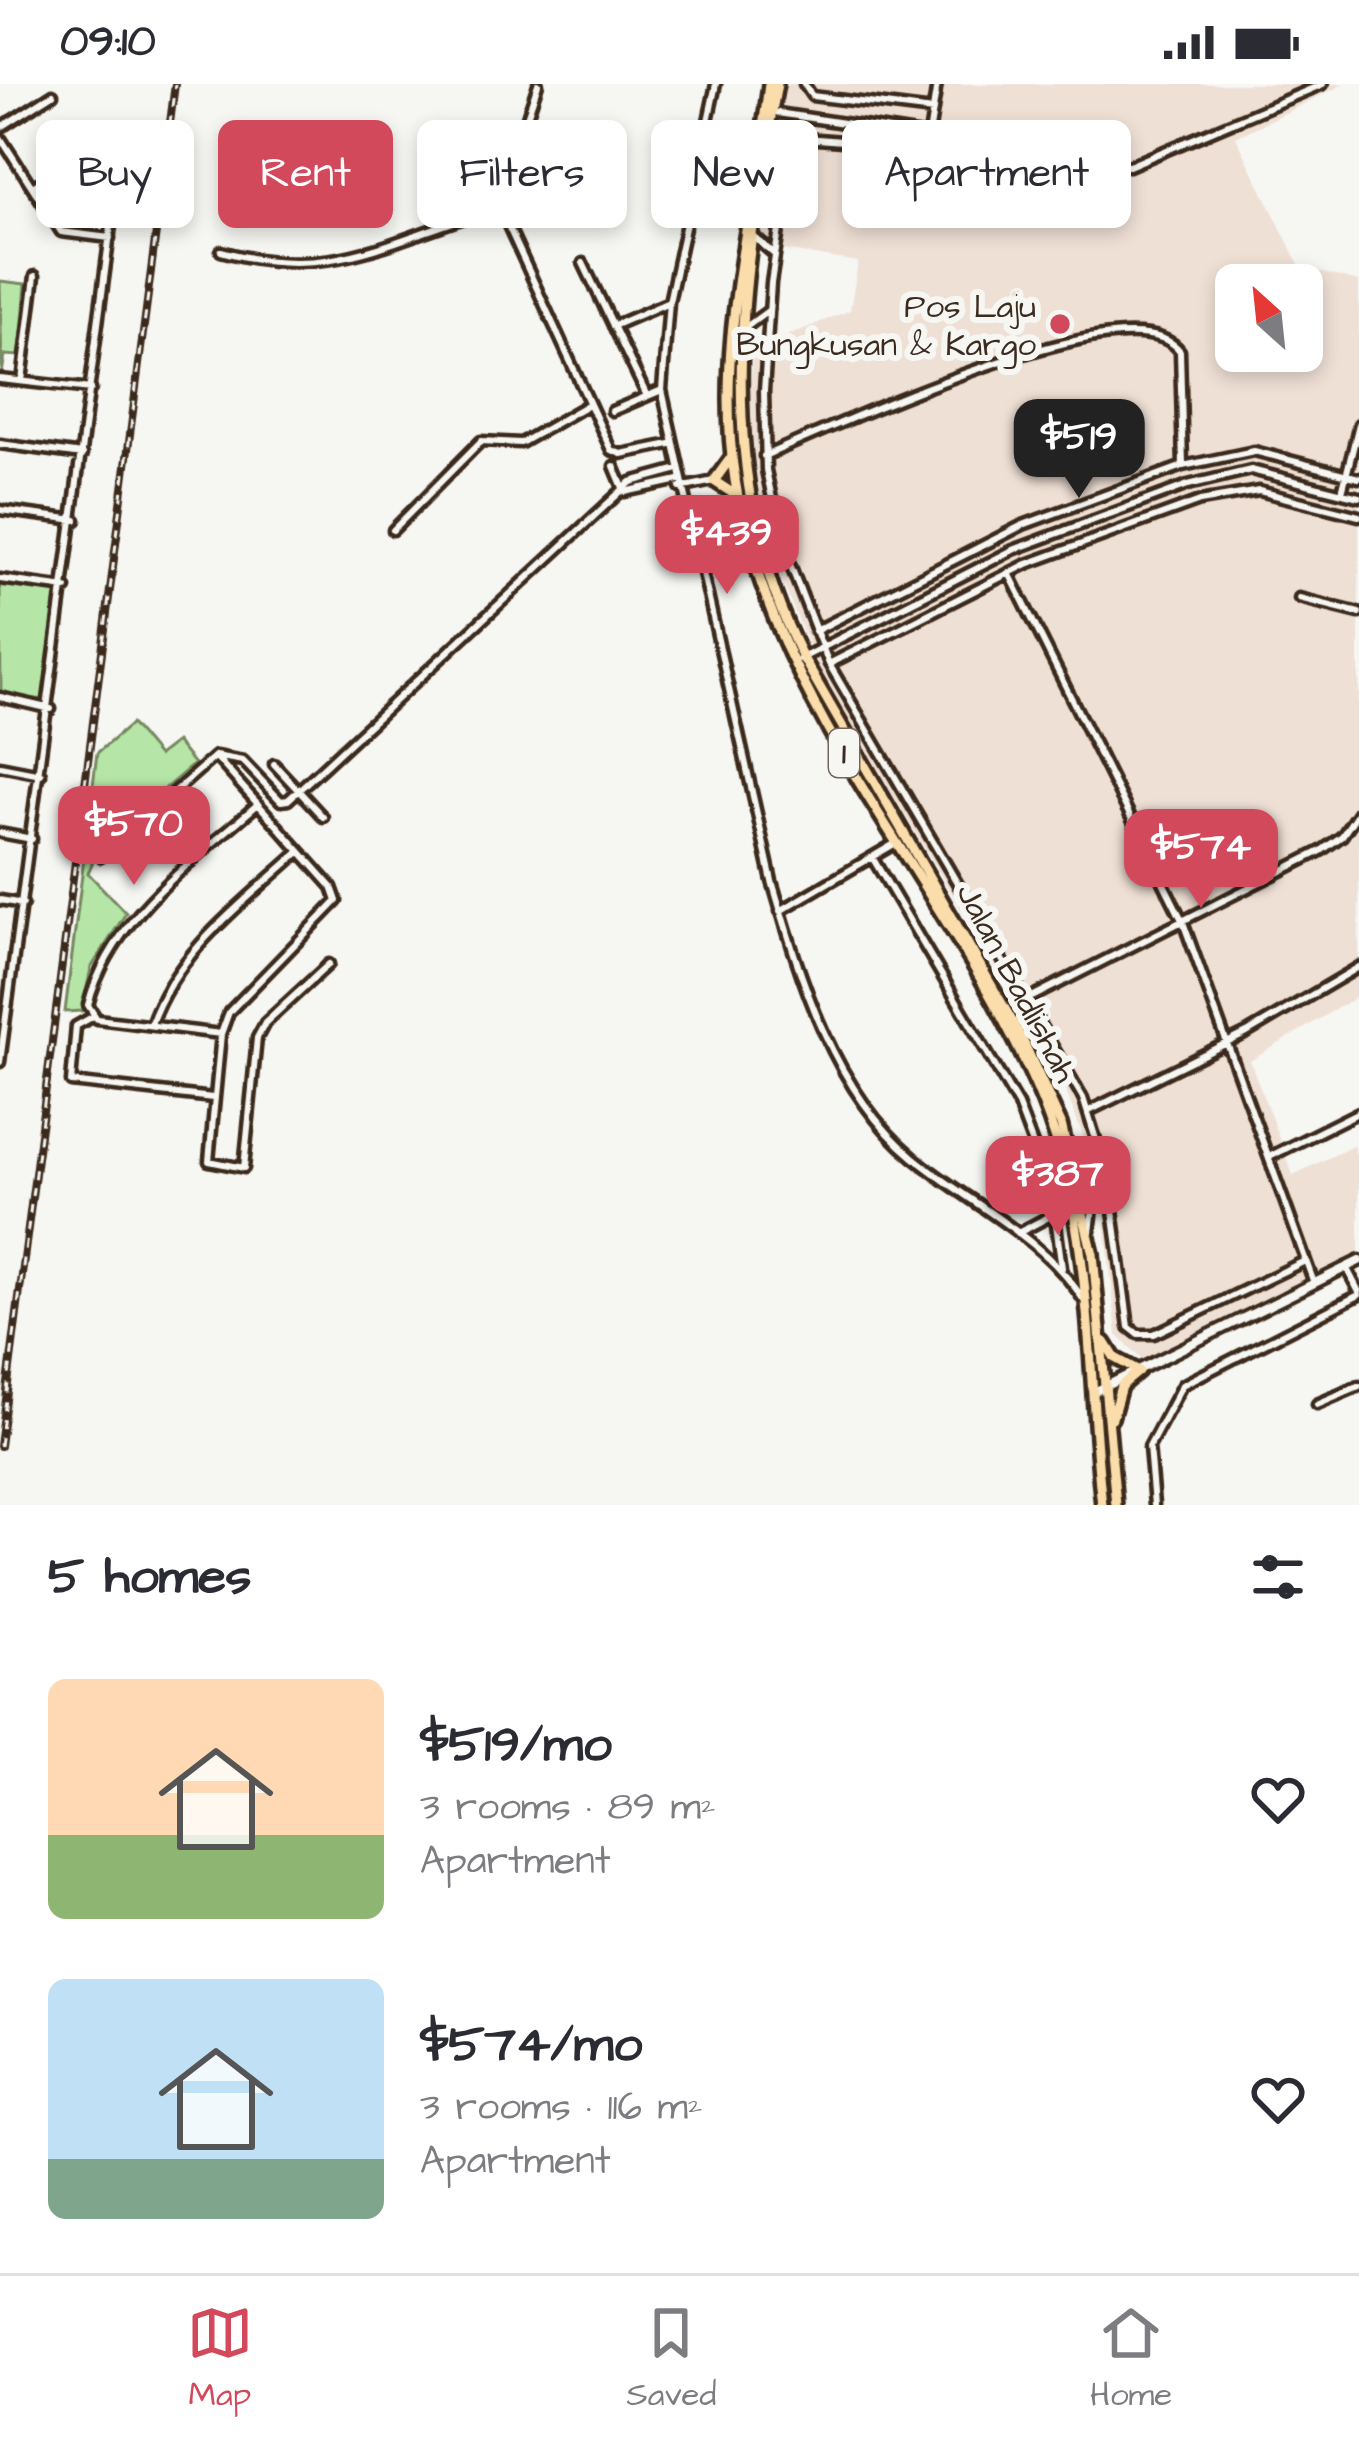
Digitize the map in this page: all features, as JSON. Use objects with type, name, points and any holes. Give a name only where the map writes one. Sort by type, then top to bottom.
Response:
[{"type":"main road","name":"1","points":[[773,84],[733,319],[732,454],[750,556],[797,660]]},
{"type":"main road","name":"1","points":[[768,112],[740,331],[738,421],[755,533],[797,660]]},
{"type":"main road","points":[[732,454],[714,482],[738,498]]},
{"type":"main road","name":"Jalan Badlishah","points":[[797,660],[1045,1082],[1075,1166],[1090,1233],[1116,1505]]},
{"type":"main road","name":"Jalan Badlishah","points":[[902,840],[1035,1084],[1074,1203],[1088,1306],[1102,1505]]},
{"type":"main road","points":[[1102,1336],[1115,1358],[1139,1371],[1121,1387],[1110,1436]]},
{"type":"street","points":[[526,120],[538,84]]},
{"type":"street","points":[[716,84],[669,302],[662,390],[679,484],[780,911],[823,1027],[879,1123],[914,1157],[1063,1271],[1088,1306]]},
{"type":"street","points":[[804,84],[812,95],[933,111]]},
{"type":"street","points":[[932,120],[937,84]]},
{"type":"street","points":[[1131,165],[1323,84]]},
{"type":"street","points":[[0,128],[53,94]]},
{"type":"street","points":[[768,112],[842,124]]},
{"type":"street","points":[[0,137],[61,232],[110,238]]},
{"type":"street","points":[[32,187],[36,184]]},
{"type":"street","points":[[0,1062],[51,709],[111,228]]},
{"type":"street","points":[[220,251],[281,266],[347,258],[438,228]]},
{"type":"street","points":[[510,228],[613,452],[670,444]]},
{"type":"street","points":[[780,228],[768,311],[764,456],[781,541],[829,664],[1089,1111],[1108,1181],[1124,1311],[1135,1333],[1154,1334],[1305,1261]]},
{"type":"street","points":[[754,237],[776,255]]},
{"type":"street","points":[[583,263],[646,394]]},
{"type":"street","points":[[22,381],[34,276]]},
{"type":"street","points":[[613,326],[669,302]]},
{"type":"street","points":[[740,331],[768,311]]},
{"type":"street","points":[[764,456],[1056,342],[1112,334],[1165,338],[1182,355],[1183,466]]},
{"type":"street","points":[[0,379],[91,389]]},
{"type":"street","points":[[612,410],[662,390]]},
{"type":"street","points":[[393,530],[481,441],[521,443],[589,404]]},
{"type":"street","points":[[1342,493],[1359,424]]},
{"type":"street","points":[[0,444],[82,454]]},
{"type":"street","points":[[815,631],[1023,525],[1183,466],[1254,451],[1359,478]]},
{"type":"street","points":[[614,466],[625,492]]},
{"type":"street","points":[[215,756],[243,761],[281,801],[299,792],[635,480],[676,470]]},
{"type":"street","points":[[797,660],[1013,550],[1187,485],[1252,470],[1359,497]]},
{"type":"street","points":[[625,492],[714,482]]},
{"type":"street","points":[[829,664],[1009,573],[1136,522],[1246,490],[1359,516]]},
{"type":"street","points":[[0,510],[76,520]]},
{"type":"street","points":[[1009,573],[1183,922],[1314,1283]]},
{"type":"street","points":[[0,578],[66,588]]},
{"type":"street","points":[[1299,598],[1359,613]]},
{"type":"street","points":[[0,698],[51,709]]},
{"type":"street","points":[[215,756],[300,851],[337,901],[242,993],[221,1034],[209,1162],[244,1168],[256,1038],[265,1023],[329,964]]},
{"type":"street","points":[[101,857],[215,756]]},
{"type":"street","points":[[274,764],[322,817]]},
{"type":"street","points":[[0,766],[41,774]]},
{"type":"street","points":[[92,1017],[88,1005],[96,980],[123,932],[258,804]]},
{"type":"street","points":[[1028,999],[1321,851],[1342,836],[1359,811]]},
{"type":"street","points":[[0,833],[32,839]]},
{"type":"street","points":[[780,911],[902,840]]},
{"type":"street","points":[[151,1024],[171,980],[193,952],[300,851]]},
{"type":"street","points":[[872,857],[1004,1074],[1042,1168],[1063,1271]]},
{"type":"street","points":[[0,900],[23,904]]},
{"type":"street","points":[[1089,1111],[1227,1042],[1359,967]]},
{"type":"street","points":[[0,968],[13,971]]},
{"type":"street","points":[[213,1098],[70,1082],[76,1026],[92,1017],[221,1034]]},
{"type":"street","points":[[1269,1156],[1359,1112]]},
{"type":"street","points":[[1090,1233],[1093,1208],[1108,1181]]},
{"type":"street","points":[[1018,1233],[1074,1203]]},
{"type":"street","points":[[1094,1392],[1359,1261]]},
{"type":"street","points":[[1154,1505],[1149,1448],[1182,1385],[1359,1294],[1346,1267]]},
{"type":"street","points":[[1317,1405],[1359,1386]]},
{"type":"shaded area","points":[[786,84],[1344,84],[1236,137],[1299,264],[1215,264],[1215,372],[1323,372],[1323,273],[1359,282],[1359,995],[1250,1061],[1293,1175],[1353,1146],[1359,1162],[1359,1263],[1148,1366],[1117,1335],[1101,1184],[1059,1073],[820,673],[767,545],[748,420],[753,350],[850,310],[858,262],[759,246],[762,228],[818,228],[818,120],[780,120]]},
{"type":"green space","points":[[0,281],[26,284],[20,356],[5,355],[2,374]]},
{"type":"green space","points":[[0,585],[54,591],[59,598],[43,700],[1,694]]},
{"type":"green space","points":[[131,724],[158,756],[176,742],[194,764],[90,852],[94,859],[88,873],[126,913],[91,968],[82,1011],[65,1012],[97,753]]},
{"type":"railway","points":[[0,1446],[175,84]]},
{"type":"place","name":"Pos Laju Bungkusan & Kargo","points":[[1060,324]]}]
